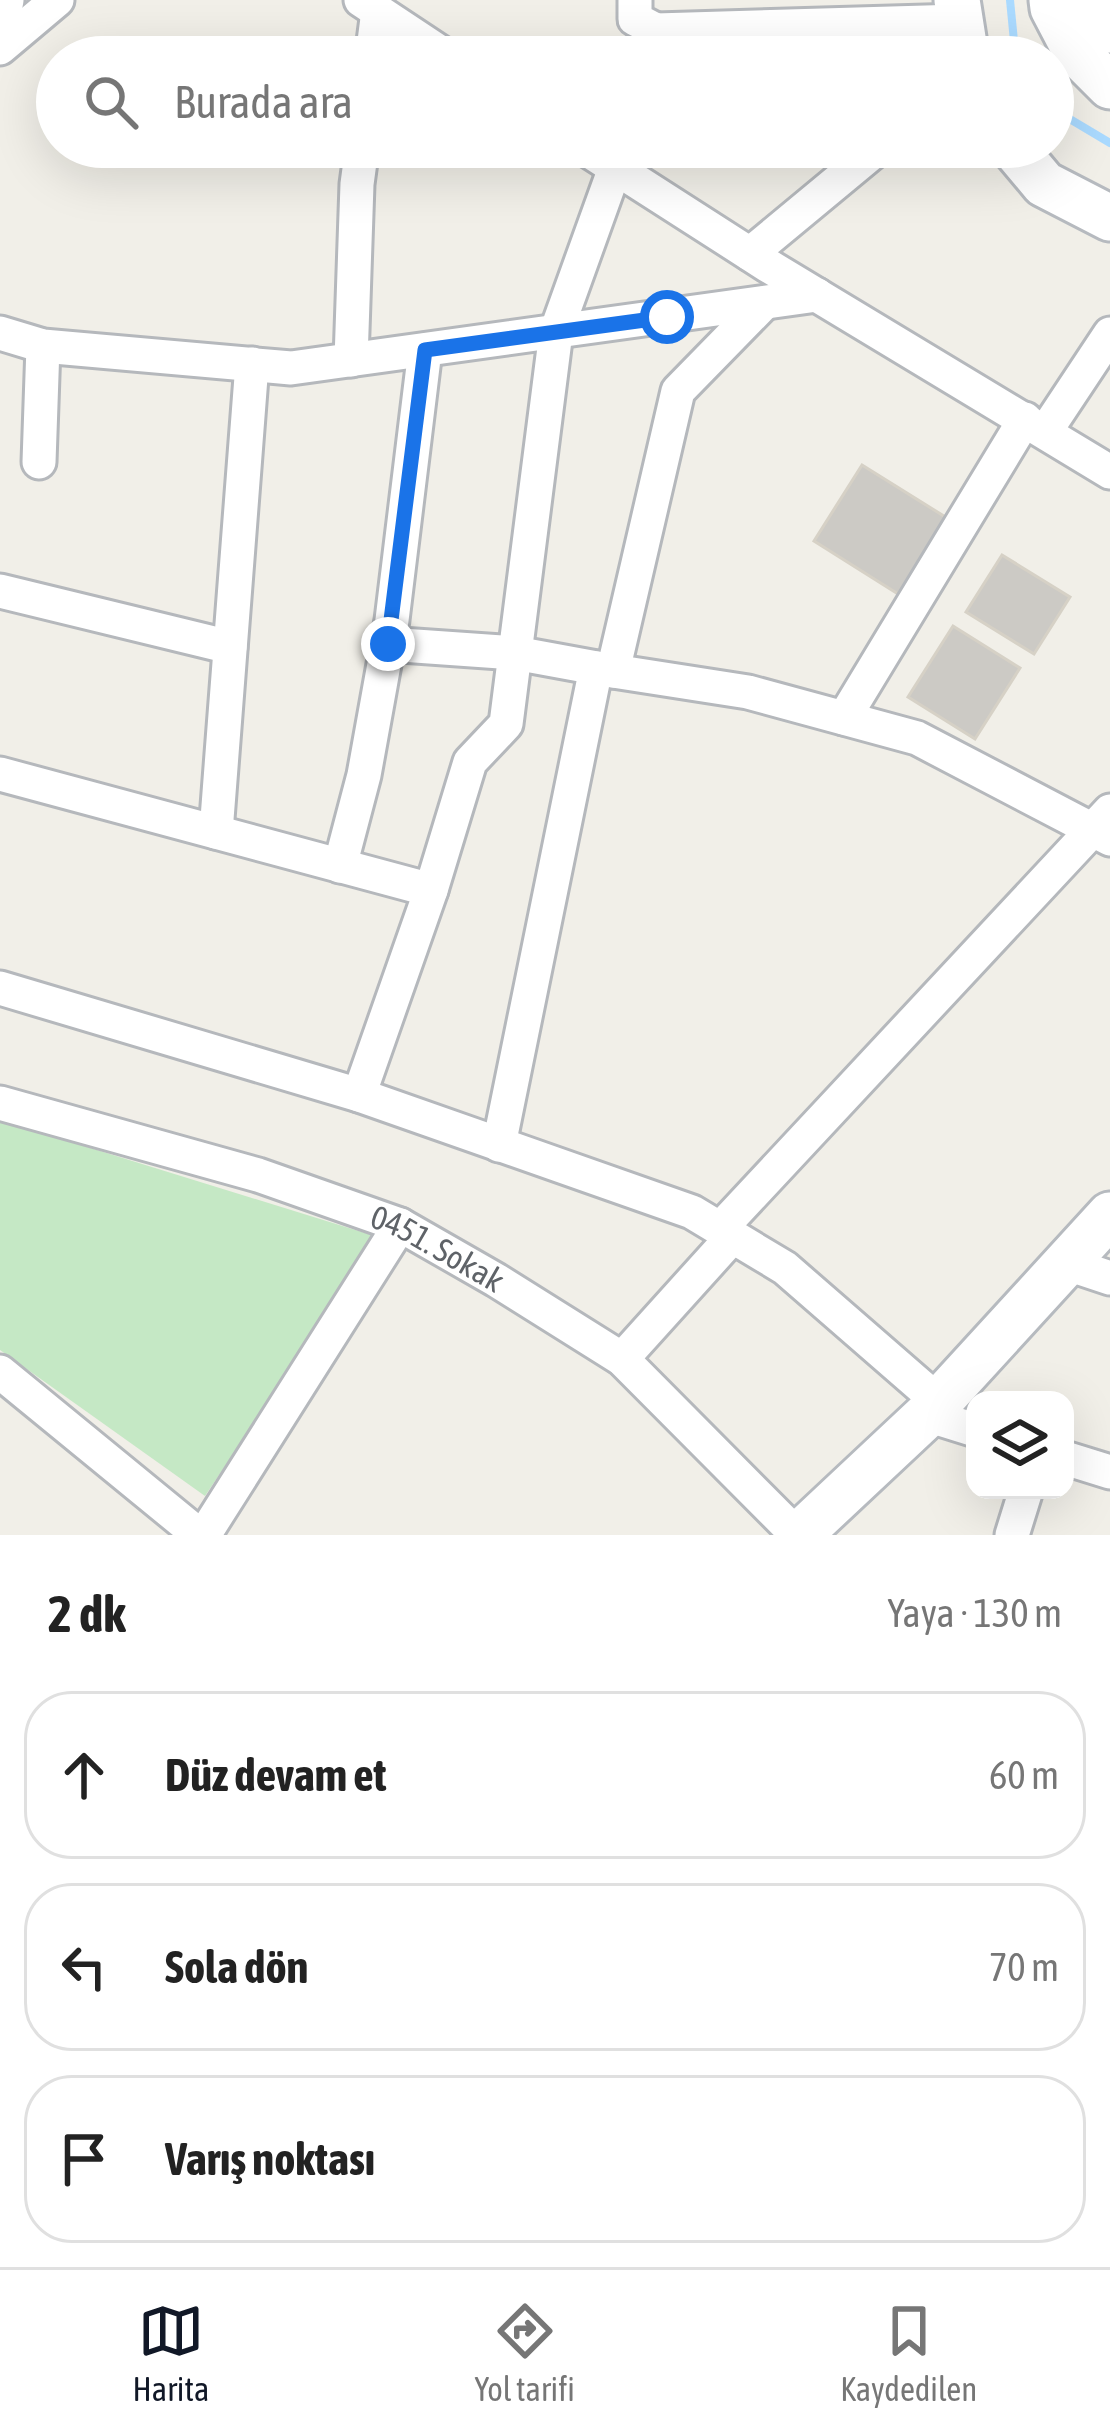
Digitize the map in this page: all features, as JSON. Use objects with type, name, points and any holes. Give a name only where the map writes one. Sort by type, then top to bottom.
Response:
[{"type":"street","points":[[0,36],[7,0]]},
{"type":"street","points":[[0,48],[57,0]]},
{"type":"street","points":[[635,0],[635,19],[649,36]]},
{"type":"street","points":[[1052,0],[1068,36]]},
{"type":"street","points":[[1091,0],[1110,30]]},
{"type":"street","points":[[369,5],[371,36]]},
{"type":"street","points":[[369,5],[416,36]]},
{"type":"street","points":[[791,36],[961,26]]},
{"type":"street","points":[[1074,48],[1110,86]]},
{"type":"street","points":[[351,359],[359,168]]},
{"type":"street","points":[[358,1095],[431,890],[470,762],[506,724],[556,332],[616,168]]},
{"type":"street","points":[[635,168],[750,254],[1110,472]]},
{"type":"street","points":[[750,254],[854,168]]},
{"type":"street","points":[[1031,168],[1045,184],[1110,218]]},
{"type":"street","points":[[0,333],[44,346],[291,368],[817,295]]},
{"type":"street","points":[[499,1145],[605,670],[678,391],[764,303]]},
{"type":"street","points":[[844,718],[1035,426],[1110,334]]},
{"type":"street","points":[[39,462],[44,346]]},
{"type":"street","points":[[340,866],[364,775],[388,644],[425,350]]},
{"type":"street","points":[[216,832],[252,364]]},
{"type":"street","points":[[0,591],[230,647]]},
{"type":"street","points":[[388,644],[515,653],[748,692],[917,738],[1104,827],[727,1233],[622,1359]]},
{"type":"street","points":[[0,775],[431,890]]},
{"type":"street","points":[[0,988],[358,1095],[692,1212],[785,1268],[933,1408],[966,1425]]},
{"type":"street","name":"0451. Sokak","points":[[0,1102],[258,1174],[400,1225],[622,1359],[798,1535]]},
{"type":"street","points":[[798,1535],[933,1408],[1110,1215]]},
{"type":"street","points":[[0,1372],[202,1535],[400,1225]]},
{"type":"street","points":[[1066,1263],[1110,1278]]},
{"type":"street","points":[[1074,1461],[1110,1472]]},
{"type":"street","points":[[1012,1535],[1023,1499]]},
{"type":"green space","points":[[0,1120],[378,1237],[205,1496],[0,1350]]},
{"type":"building","points":[[862,465],[947,518],[898,594],[814,541]]},
{"type":"building","points":[[1002,555],[1070,597],[1034,654],[966,612]]},
{"type":"building","points":[[953,626],[1020,668],[975,739],[908,697]]},
{"type":"waterway","points":[[1010,0],[1014,36]]},
{"type":"waterway","points":[[1074,122],[1110,143]]},
{"type":"route","points":[[388,644],[425,350],[667,317]]}]
